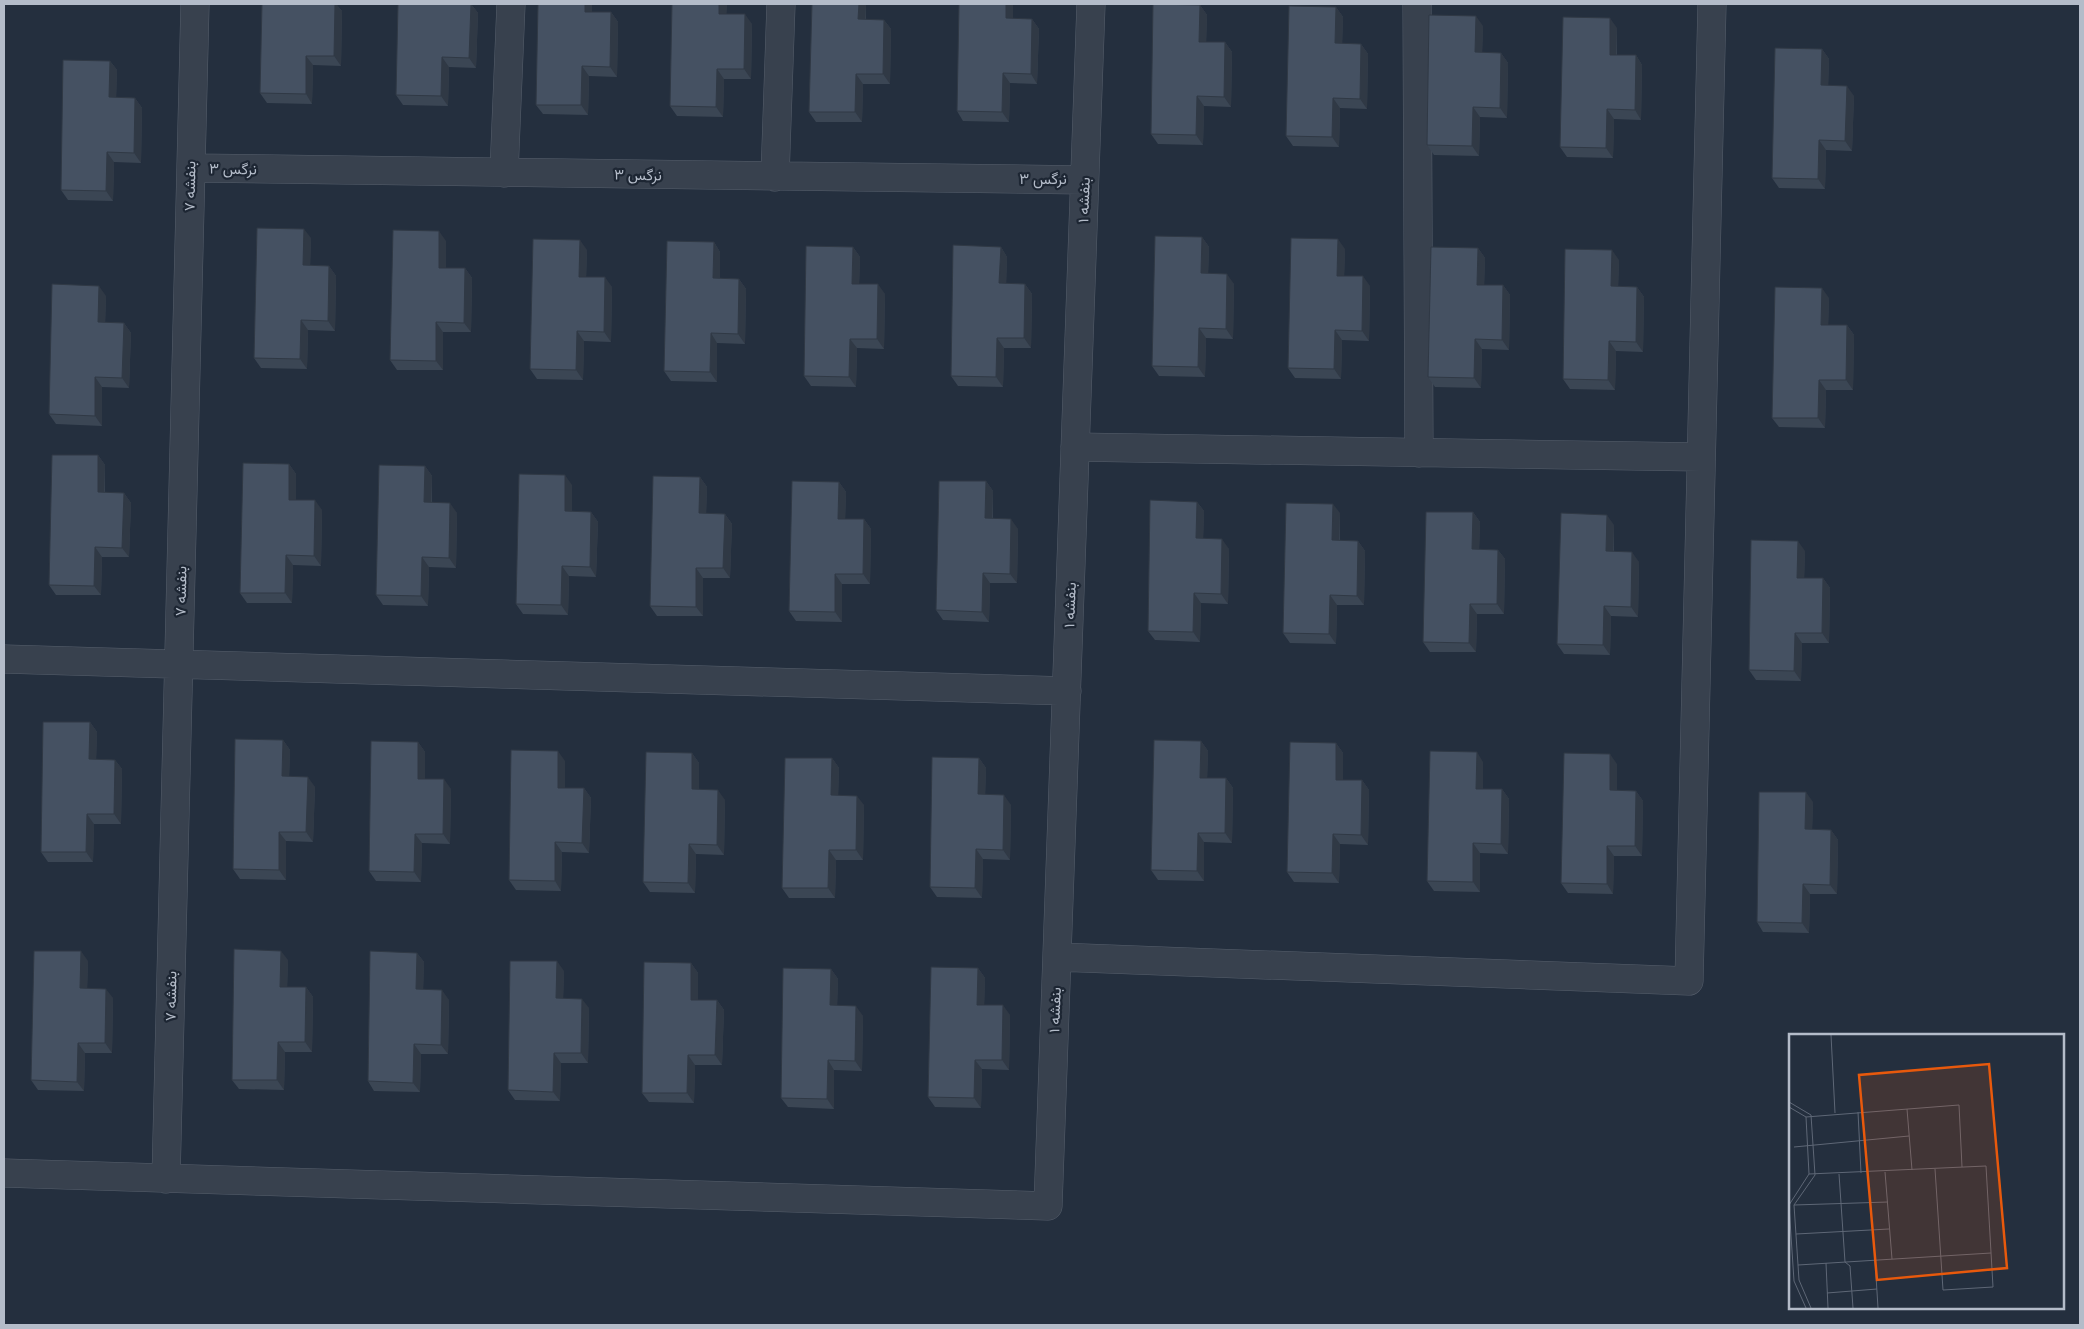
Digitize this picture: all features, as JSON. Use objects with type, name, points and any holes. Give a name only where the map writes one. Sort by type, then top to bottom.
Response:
[{"type":"street","name":"بنفشه ۷","points":[[166,1179],[195,4]]},
{"type":"street","points":[[504,173],[511,4]]},
{"type":"street","points":[[775,177],[781,4]]},
{"type":"street","name":"بنفشه ۱","points":[[166,1179],[1048,1206],[1090,4]]},
{"type":"street","points":[[1417,4],[1419,452]]},
{"type":"street","points":[[1057,957],[1689,981],[1712,4]]},
{"type":"street","name":"نرگس ۳","points":[[191,168],[1084,180]]},
{"type":"street","points":[[1075,447],[1701,457]]},
{"type":"street","points":[[4,659],[1067,690]]},
{"type":"street","points":[[4,1174],[166,1179]]},
{"type":"building","points":[[262,4],[335,4],[334,56],[306,56],[306,94],[260,93]]},
{"type":"building","points":[[398,4],[471,4],[469,58],[442,57],[441,96],[396,95]]},
{"type":"building","points":[[538,4],[585,4],[585,12],[611,12],[610,67],[582,66],[581,105],[536,105]]},
{"type":"building","points":[[672,4],[719,4],[719,14],[745,14],[744,69],[717,69],[716,107],[670,106]]},
{"type":"building","points":[[812,4],[859,4],[858,19],[884,20],[883,74],[856,74],[855,112],[809,112]]},
{"type":"building","points":[[959,4],[1006,4],[1006,18],[1032,19],[1031,74],[1003,73],[1002,112],[957,111]]},
{"type":"building","points":[[1153,4],[1200,5],[1199,42],[1225,42],[1224,97],[1197,96],[1196,135],[1151,134]]},
{"type":"building","points":[[1289,6],[1336,7],[1335,43],[1361,44],[1360,99],[1333,98],[1332,137],[1286,136]]},
{"type":"building","points":[[1429,15],[1476,16],[1475,52],[1501,53],[1500,108],[1473,107],[1472,146],[1427,145]]},
{"type":"building","points":[[1563,17],[1610,18],[1610,55],[1636,55],[1635,110],[1607,109],[1606,148],[1560,147]]},
{"type":"building","points":[[1775,48],[1822,49],[1821,85],[1847,86],[1845,141],[1819,140],[1818,179],[1772,178]]},
{"type":"building","points":[[63,60],[110,61],[109,97],[135,98],[134,153],[107,152],[106,191],[61,190]]},
{"type":"building","points":[[257,228],[304,229],[303,265],[329,266],[328,321],[301,320],[300,359],[254,358]]},
{"type":"building","points":[[393,230],[439,231],[439,268],[465,268],[464,323],[436,322],[436,361],[390,360]]},
{"type":"building","points":[[1155,236],[1202,237],[1201,273],[1227,274],[1226,329],[1199,328],[1198,367],[1152,366]]},
{"type":"building","points":[[1291,238],[1338,239],[1337,276],[1363,276],[1362,331],[1335,330],[1334,369],[1288,368]]},
{"type":"building","points":[[533,239],[580,240],[579,277],[605,277],[604,332],[577,331],[576,370],[530,369]]},
{"type":"building","points":[[667,241],[714,242],[713,278],[739,279],[738,334],[711,333],[710,372],[664,371]]},
{"type":"building","points":[[953,245],[1001,247],[999,283],[1025,284],[1024,338],[997,338],[996,377],[951,376]]},
{"type":"building","points":[[806,246],[853,247],[852,284],[878,284],[877,339],[850,339],[849,377],[804,376]]},
{"type":"building","points":[[1431,247],[1478,248],[1477,285],[1503,285],[1502,340],[1475,339],[1474,378],[1428,377]]},
{"type":"building","points":[[1565,249],[1612,250],[1611,286],[1637,287],[1636,342],[1609,341],[1608,380],[1563,379]]},
{"type":"building","points":[[52,284],[99,286],[98,322],[124,323],[122,378],[95,377],[95,416],[49,414]]},
{"type":"building","points":[[1775,287],[1822,288],[1821,325],[1847,325],[1846,380],[1819,380],[1818,418],[1772,418]]},
{"type":"building","points":[[52,455],[98,455],[98,492],[124,493],[122,548],[95,547],[94,586],[49,585]]},
{"type":"building","points":[[243,463],[289,464],[289,500],[315,500],[314,556],[286,555],[285,593],[240,593]]},
{"type":"building","points":[[379,465],[425,466],[424,502],[450,503],[449,558],[422,557],[421,596],[376,595]]},
{"type":"building","points":[[519,474],[565,475],[565,511],[591,512],[590,567],[562,566],[561,605],[516,604]]},
{"type":"building","points":[[653,476],[700,477],[699,513],[725,514],[723,568],[696,568],[696,607],[650,606]]},
{"type":"building","points":[[792,481],[839,482],[838,519],[864,519],[863,574],[835,574],[835,612],[789,611]]},
{"type":"building","points":[[939,481],[986,481],[985,518],[1011,519],[1010,574],[983,573],[982,612],[936,610]]},
{"type":"building","points":[[1150,500],[1197,502],[1196,538],[1222,539],[1221,594],[1194,593],[1193,632],[1148,631]]},
{"type":"building","points":[[1286,503],[1333,504],[1332,540],[1358,541],[1357,596],[1330,595],[1329,634],[1283,633]]},
{"type":"building","points":[[1426,512],[1473,512],[1472,549],[1498,550],[1497,604],[1470,604],[1469,643],[1423,642]]},
{"type":"building","points":[[1561,513],[1607,515],[1606,551],[1632,552],[1631,607],[1604,606],[1603,645],[1557,644]]},
{"type":"building","points":[[1751,540],[1798,541],[1797,578],[1823,578],[1822,633],[1795,633],[1794,671],[1749,670]]},
{"type":"building","points":[[43,722],[90,722],[89,759],[115,760],[114,814],[87,814],[86,852],[41,852]]},
{"type":"building","points":[[235,739],[283,740],[282,776],[308,777],[306,832],[279,832],[279,870],[233,869]]},
{"type":"building","points":[[1154,740],[1201,741],[1200,778],[1226,778],[1225,833],[1198,833],[1197,871],[1151,870]]},
{"type":"building","points":[[371,741],[418,742],[418,779],[444,779],[443,834],[415,834],[414,872],[369,871]]},
{"type":"building","points":[[1290,742],[1336,743],[1336,780],[1362,780],[1361,835],[1333,834],[1332,873],[1287,872]]},
{"type":"building","points":[[511,750],[558,751],[558,788],[584,788],[582,843],[555,842],[555,881],[509,880]]},
{"type":"building","points":[[1430,751],[1477,752],[1476,789],[1502,789],[1501,844],[1473,843],[1473,882],[1427,881]]},
{"type":"building","points":[[646,752],[692,753],[692,789],[718,790],[717,845],[689,844],[688,883],[643,882]]},
{"type":"building","points":[[1564,753],[1610,754],[1610,790],[1636,791],[1635,846],[1607,846],[1607,884],[1561,883]]},
{"type":"building","points":[[932,757],[979,758],[978,794],[1004,795],[1003,850],[976,849],[975,888],[930,887]]},
{"type":"building","points":[[785,758],[832,758],[831,795],[857,796],[856,850],[829,850],[828,888],[782,888]]},
{"type":"building","points":[[1759,792],[1806,792],[1805,829],[1831,830],[1830,885],[1803,884],[1802,923],[1757,922]]},
{"type":"building","points":[[234,949],[281,951],[280,987],[306,987],[305,1042],[278,1042],[277,1080],[232,1080]]},
{"type":"building","points":[[34,951],[81,951],[80,988],[106,989],[105,1043],[78,1043],[77,1082],[31,1080]]},
{"type":"building","points":[[370,951],[417,953],[416,989],[442,990],[441,1045],[414,1044],[413,1083],[368,1081]]},
{"type":"building","points":[[510,961],[557,961],[556,998],[582,999],[581,1053],[554,1053],[553,1092],[508,1090]]},
{"type":"building","points":[[644,962],[691,963],[691,1000],[717,1000],[715,1055],[688,1055],[687,1093],[642,1093]]},
{"type":"building","points":[[931,967],[978,968],[977,1005],[1003,1005],[1002,1060],[975,1060],[974,1098],[928,1097]]},
{"type":"building","points":[[783,968],[831,969],[830,1005],[856,1006],[855,1061],[828,1060],[827,1099],[781,1098]]}]
